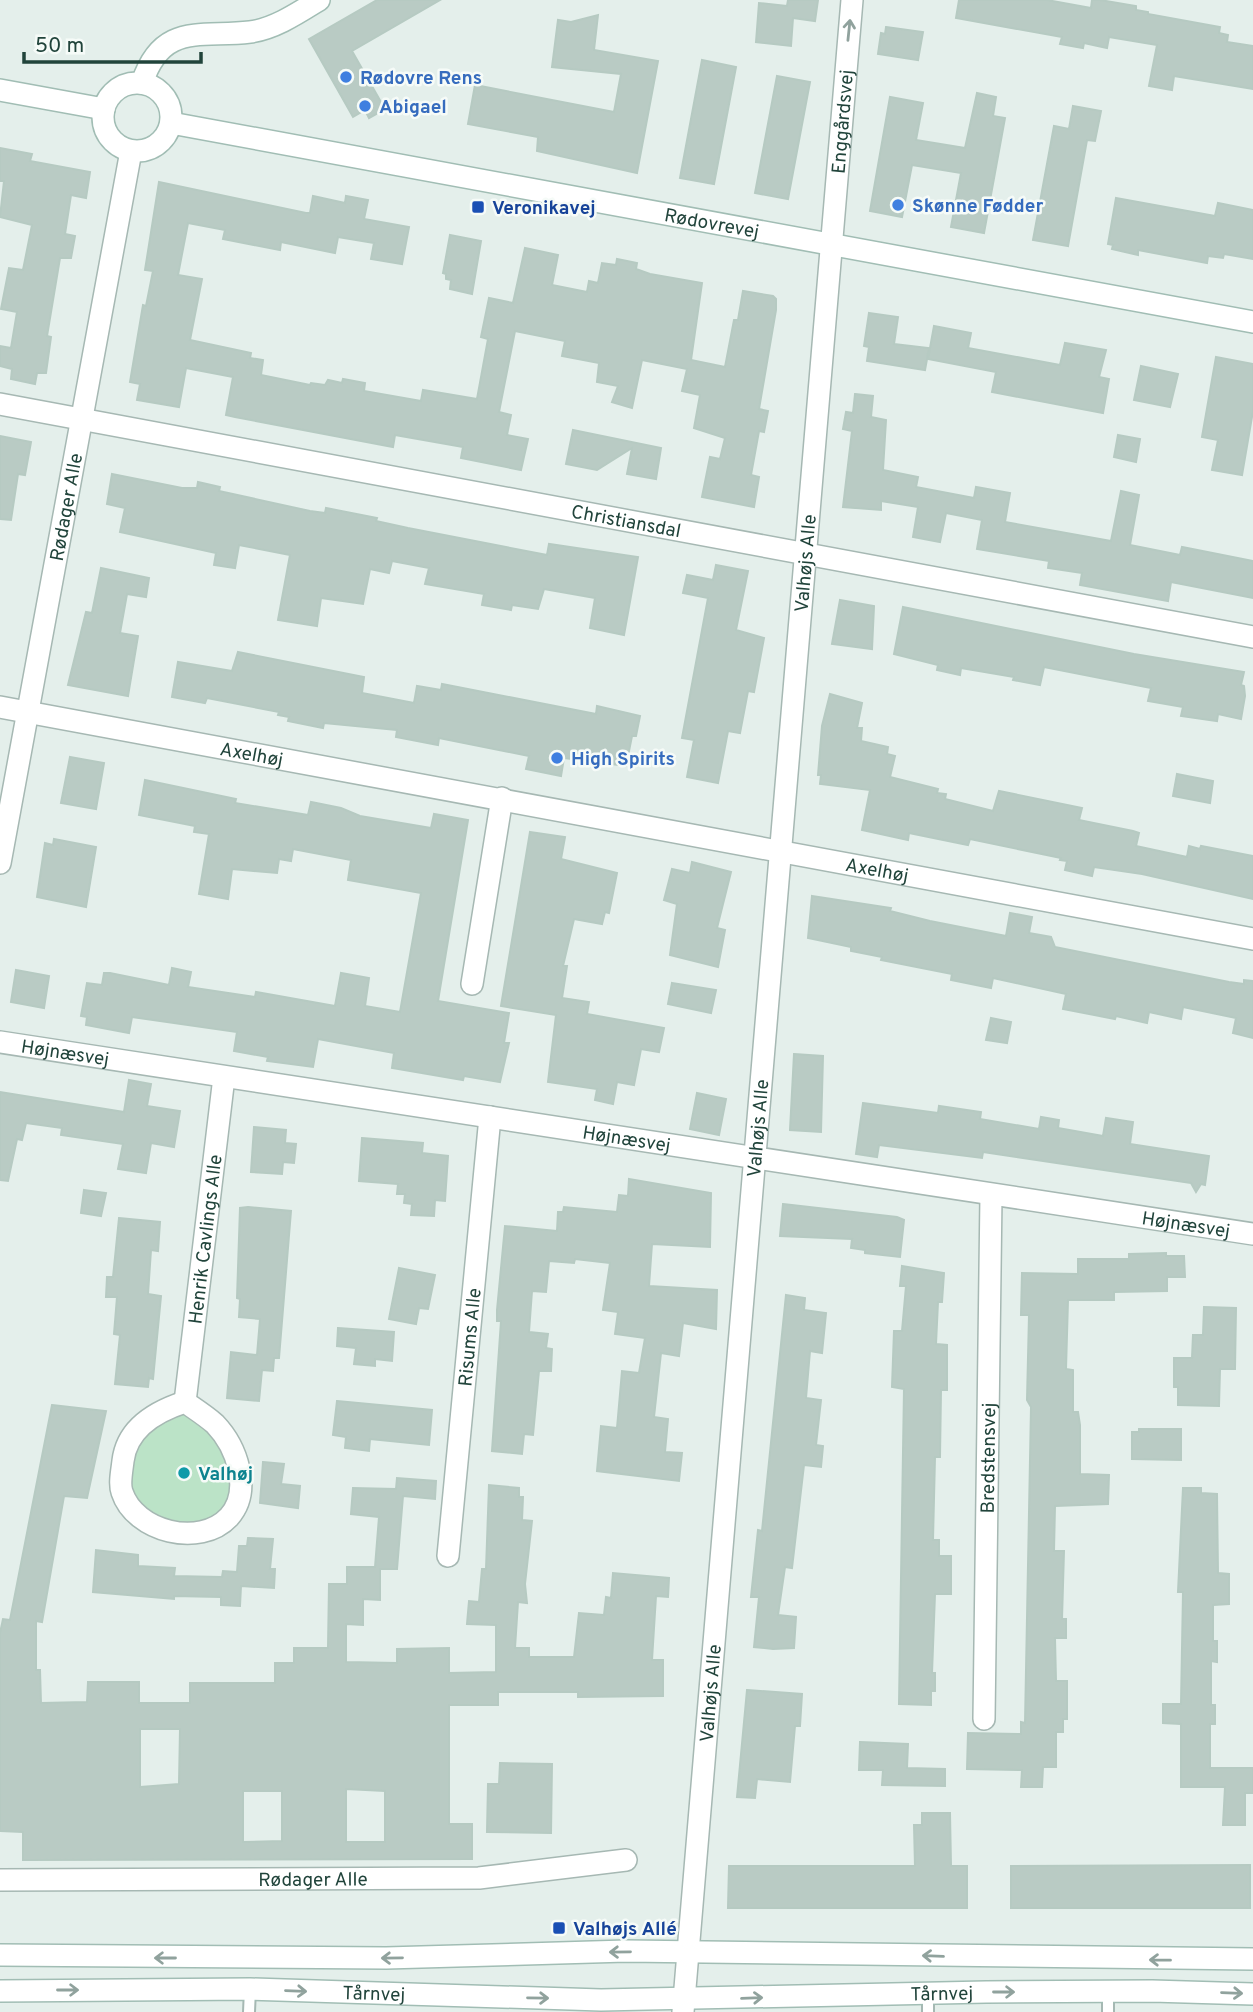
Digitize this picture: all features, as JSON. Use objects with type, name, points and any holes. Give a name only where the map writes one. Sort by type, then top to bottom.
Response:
[{"type":"street","points":[[142,83],[149,62],[166,46],[191,33],[252,32],[290,18],[319,0]]},
{"type":"street","name":"Enggårdsvej","points":[[830,244],[852,0]]},
{"type":"street","points":[[142,83],[158,90],[166,99],[171,123],[165,137],[156,146],[131,151],[118,146],[109,137],[104,126],[104,109],[110,96],[119,88],[142,83]]},
{"type":"street","points":[[0,90],[104,109]]},
{"type":"street","name":"Rødovrevej","points":[[171,123],[1253,323]]},
{"type":"street","name":"Rødager Alle","points":[[0,863],[131,151]]},
{"type":"street","name":"Valhøjs Alle","points":[[683,2006],[830,244]]},
{"type":"street","name":"Christiansdal","points":[[0,404],[1253,637]]},
{"type":"street","name":"Axelhøj","points":[[0,707],[1253,939]]},
{"type":"street","points":[[472,984],[502,798]]},
{"type":"street","name":"Højnæsvej","points":[[0,1042],[991,1196],[1253,1234]]},
{"type":"street","name":"Henrik Cavlings Alle","points":[[185,1402],[224,1077]]},
{"type":"street","name":"Risums Alle","points":[[448,1556],[490,1117]]},
{"type":"street","name":"Bredstensvej","points":[[984,1719],[991,1196]]},
{"type":"street","points":[[185,1402],[215,1424],[229,1443],[241,1469],[239,1493],[229,1516],[212,1527],[185,1533],[155,1529],[133,1514],[121,1491],[124,1456],[136,1429],[158,1411],[185,1402]]},
{"type":"street","name":"Rødager Alle","points":[[0,1880],[480,1878],[625,1860]]},
{"type":"street","name":"Tårnvej","points":[[0,1955],[386,1958],[688,1952],[1253,1959]]},
{"type":"street","name":"Tårnvej","points":[[0,1991],[250,1989],[601,2000],[683,2006],[1108,2001],[1253,1994]]},
{"type":"lane","points":[[249,2012],[250,1989]]},
{"type":"green space","points":[[181,1411],[210,1431],[234,1473],[230,1493],[220,1514],[181,1523],[160,1518],[130,1490],[133,1460],[140,1442],[155,1427]]},
{"type":"building","points":[[377,0],[440,0],[352,51],[385,109],[369,118],[365,110],[353,117],[309,39]]},
{"type":"building","points":[[788,0],[818,0],[815,21],[793,18],[791,46],[756,42],[759,3],[787,6]]},
{"type":"building","points":[[959,0],[1047,0],[1091,8],[1092,0],[1100,0],[1136,6],[1136,10],[1148,14],[1220,27],[1219,33],[1228,35],[1227,42],[1253,46],[1253,89],[1174,76],[1172,90],[1149,86],[1157,45],[1109,37],[1107,48],[1084,43],[1083,48],[1060,44],[1062,37],[956,18]]},
{"type":"building","points":[[598,15],[594,50],[658,61],[637,173],[537,151],[538,137],[468,124],[475,85],[614,112],[621,74],[552,67],[558,20],[571,22]]},
{"type":"building","points":[[886,27],[923,32],[918,60],[878,54],[881,33],[885,34]]},
{"type":"building","points":[[702,60],[736,67],[714,184],[680,178]]},
{"type":"building","points":[[777,76],[810,82],[788,199],[755,193]]},
{"type":"building","points":[[977,93],[996,97],[993,116],[1005,118],[984,233],[951,227],[961,173],[912,165],[902,217],[870,211],[890,97],[923,103],[916,140],[965,148]]},
{"type":"building","points":[[1073,106],[1101,111],[1095,141],[1087,140],[1068,246],[1033,240],[1054,126],[1069,129]]},
{"type":"building","points":[[0,148],[32,154],[30,161],[90,172],[86,198],[71,195],[65,234],[75,236],[71,258],[60,258],[47,336],[51,337],[46,373],[37,373],[35,384],[11,379],[12,369],[0,366],[0,346],[11,348],[17,312],[1,309],[9,268],[23,270],[32,225],[0,217],[4,181],[0,181]]},
{"type":"building","points":[[159,182],[306,213],[310,213],[313,196],[345,203],[346,196],[368,200],[364,219],[409,227],[402,264],[371,259],[374,243],[338,237],[335,253],[281,242],[280,250],[223,239],[225,230],[188,223],[178,275],[202,279],[190,340],[251,353],[250,358],[263,360],[261,375],[310,385],[325,385],[328,380],[342,383],[343,379],[365,383],[364,391],[421,401],[423,390],[477,399],[488,339],[481,337],[489,298],[513,303],[525,248],[558,255],[552,285],[587,292],[589,281],[598,283],[602,263],[616,265],[617,259],[637,263],[636,269],[650,274],[702,283],[691,360],[725,367],[743,291],[773,296],[776,299],[776,310],[759,409],[768,411],[764,432],[759,431],[751,475],[759,477],[754,507],[702,497],[710,457],[720,459],[725,438],[694,428],[700,395],[682,391],[687,369],[642,360],[632,408],[612,402],[618,386],[597,382],[599,363],[562,356],[565,341],[515,331],[499,412],[511,415],[507,435],[528,439],[521,470],[461,458],[463,447],[395,435],[393,447],[226,415],[233,377],[186,368],[179,407],[137,400],[140,384],[130,382],[143,305],[146,306],[153,271],[145,270]]},
{"type":"building","points":[[1116,198],[1215,216],[1218,203],[1253,210],[1253,259],[1224,254],[1223,258],[1208,256],[1207,263],[1138,250],[1138,255],[1112,249],[1113,245],[1108,244]]},
{"type":"building","points":[[450,235],[481,241],[472,294],[450,289],[451,280],[446,279],[446,274],[443,273]]},
{"type":"building","points":[[869,313],[898,317],[894,344],[929,348],[925,370],[867,361],[869,347],[864,346]]},
{"type":"building","points":[[934,326],[971,333],[968,348],[1060,365],[1065,343],[1106,350],[1099,377],[1109,379],[1103,413],[992,392],[996,372],[928,359]]},
{"type":"building","points":[[1216,357],[1253,364],[1253,411],[1242,475],[1212,470],[1218,440],[1202,437]]},
{"type":"building","points":[[1141,366],[1178,374],[1170,407],[1134,400]]},
{"type":"building","points":[[855,394],[873,396],[871,417],[886,420],[883,470],[918,477],[916,487],[974,498],[976,487],[1010,493],[1005,522],[1111,541],[1121,491],[1139,495],[1130,545],[1180,555],[1182,547],[1253,561],[1253,598],[1171,582],[1168,601],[1080,585],[1082,573],[1048,568],[1049,561],[977,549],[982,520],[946,513],[940,542],[913,537],[918,507],[881,501],[881,510],[843,507],[852,431],[843,429],[846,412],[853,413]]},
{"type":"building","points":[[573,430],[661,448],[656,479],[627,474],[632,448],[597,470],[566,464]]},
{"type":"building","points":[[1118,435],[1140,439],[1136,462],[1114,457]]},
{"type":"building","points":[[0,436],[31,442],[25,475],[18,474],[11,520],[0,519]]},
{"type":"building","points":[[112,474],[182,488],[197,488],[198,482],[220,487],[219,491],[310,511],[325,513],[326,508],[377,518],[376,521],[408,528],[547,555],[549,544],[638,557],[624,635],[590,628],[595,598],[544,589],[538,609],[512,605],[511,610],[482,605],[484,594],[425,584],[429,568],[392,561],[389,573],[370,569],[363,604],[321,598],[317,626],[278,620],[290,555],[239,545],[235,568],[214,565],[216,553],[120,532],[125,508],[107,504]]},
{"type":"building","points":[[716,565],[748,571],[736,630],[764,638],[754,692],[748,691],[740,733],[728,731],[718,783],[687,777],[694,740],[682,738],[708,598],[683,593],[687,575],[713,580]]},
{"type":"building","points":[[101,568],[149,578],[146,597],[127,594],[120,633],[138,636],[128,696],[68,685],[86,612],[92,613]]},
{"type":"building","points":[[840,600],[874,606],[872,649],[832,644]]},
{"type":"building","points":[[903,607],[1134,654],[1244,672],[1241,685],[1244,686],[1245,696],[1241,719],[1218,714],[1217,721],[1181,716],[1183,707],[1148,701],[1151,688],[1044,667],[1040,685],[1013,680],[1014,677],[961,668],[960,675],[937,670],[938,665],[894,654]]},
{"type":"building","points":[[238,652],[364,677],[362,693],[414,703],[417,686],[441,690],[442,684],[596,714],[597,706],[640,716],[636,736],[632,736],[626,766],[564,758],[561,776],[526,769],[529,756],[439,738],[438,745],[396,737],[397,730],[324,723],[323,728],[288,721],[289,717],[278,715],[279,712],[207,698],[205,703],[172,697],[178,662],[232,671]]},
{"type":"building","points":[[830,694],[862,703],[857,728],[862,728],[861,741],[888,747],[887,754],[895,756],[890,777],[938,789],[937,793],[946,794],[945,799],[993,811],[999,791],[1082,808],[1079,820],[1139,833],[1136,846],[1187,857],[1189,846],[1253,856],[1253,899],[1142,874],[1094,867],[1092,876],[1065,870],[1067,861],[1060,860],[1061,858],[970,839],[968,845],[909,833],[908,840],[862,830],[870,790],[820,784],[821,775],[818,775],[822,726]]},
{"type":"building","points":[[70,757],[104,763],[96,809],[61,803]]},
{"type":"building","points":[[1177,774],[1213,781],[1210,803],[1173,796]]},
{"type":"building","points":[[145,780],[236,799],[235,803],[308,815],[311,802],[341,808],[360,816],[431,828],[434,814],[468,820],[438,1001],[509,1013],[504,1043],[509,1043],[500,1082],[464,1076],[463,1080],[392,1068],[394,1053],[318,1039],[313,1067],[267,1061],[268,1057],[234,1051],[237,1032],[132,1017],[129,1033],[86,1025],[87,1017],[81,1016],[87,983],[102,985],[104,973],[110,973],[169,985],[172,968],[191,972],[188,987],[255,997],[256,992],[335,1006],[341,973],[369,978],[365,1006],[400,1012],[421,893],[348,880],[351,860],[293,849],[291,861],[279,859],[277,873],[232,869],[228,899],[199,894],[209,834],[194,832],[195,826],[139,815]]},
{"type":"building","points":[[530,832],[565,837],[561,859],[617,873],[609,913],[605,912],[602,924],[574,919],[563,966],[567,966],[562,998],[589,1002],[587,1014],[664,1028],[659,1052],[641,1049],[634,1085],[617,1082],[613,1104],[595,1100],[597,1089],[548,1082],[556,1015],[501,1006]]},
{"type":"building","points":[[54,839],[96,847],[86,907],[37,897],[45,843],[53,845]]},
{"type":"building","points":[[692,862],[731,872],[717,928],[725,930],[718,967],[670,955],[677,904],[664,900],[672,869],[690,873]]},
{"type":"building","points":[[812,896],[891,908],[890,911],[930,921],[1006,936],[1010,913],[1032,917],[1029,933],[1051,937],[1055,947],[1229,982],[1244,984],[1244,980],[1253,981],[1253,1038],[1233,1033],[1236,1018],[1183,1007],[1181,1019],[1149,1012],[1147,1023],[1116,1016],[1115,1019],[1063,1009],[1066,994],[993,978],[991,988],[951,980],[952,974],[881,960],[882,957],[851,951],[851,947],[808,938]]},
{"type":"building","points":[[16,970],[49,976],[44,1008],[11,1002]]},
{"type":"building","points":[[672,983],[716,990],[711,1013],[668,1004]]},
{"type":"building","points":[[991,1018],[1011,1022],[1007,1043],[986,1040]]},
{"type":"building","points":[[794,1054],[823,1056],[821,1132],[790,1130]]},
{"type":"building","points":[[129,1080],[151,1084],[147,1106],[180,1111],[174,1147],[151,1143],[146,1173],[118,1169],[123,1144],[61,1135],[62,1128],[26,1123],[22,1140],[17,1139],[8,1181],[0,1180],[0,1092],[124,1112]]},
{"type":"building","points":[[697,1093],[726,1099],[719,1135],[690,1129]]},
{"type":"building","points":[[863,1103],[938,1113],[939,1106],[981,1112],[980,1119],[1039,1129],[1041,1117],[1059,1120],[1058,1128],[1103,1136],[1106,1118],[1133,1122],[1130,1144],[1209,1156],[1205,1185],[1201,1184],[1196,1192],[1191,1183],[983,1152],[982,1158],[879,1145],[877,1157],[856,1154]]},
{"type":"building","points":[[254,1127],[286,1130],[285,1143],[296,1144],[294,1163],[283,1162],[282,1174],[251,1172]]},
{"type":"building","points":[[362,1138],[423,1143],[422,1153],[448,1156],[445,1201],[435,1200],[434,1216],[411,1215],[412,1204],[404,1203],[405,1194],[397,1194],[398,1184],[359,1181]]},
{"type":"building","points":[[629,1179],[711,1193],[710,1247],[652,1244],[649,1286],[717,1290],[716,1329],[683,1323],[679,1356],[661,1353],[654,1417],[668,1419],[665,1452],[682,1453],[679,1481],[597,1471],[601,1426],[617,1428],[622,1371],[639,1373],[645,1338],[615,1334],[618,1312],[603,1310],[610,1263],[575,1259],[574,1263],[549,1261],[546,1292],[532,1291],[529,1332],[548,1334],[546,1348],[552,1349],[551,1371],[539,1371],[533,1435],[524,1434],[522,1454],[492,1451],[501,1321],[497,1321],[497,1310],[505,1226],[557,1231],[558,1212],[563,1212],[564,1207],[617,1212],[619,1195],[628,1196]]},
{"type":"building","points":[[84,1190],[106,1193],[101,1216],[81,1213]]},
{"type":"building","points":[[783,1204],[904,1220],[900,1257],[865,1253],[865,1250],[851,1248],[852,1239],[780,1236]]},
{"type":"building","points":[[240,1208],[291,1211],[279,1358],[274,1358],[273,1371],[262,1370],[259,1401],[227,1398],[231,1352],[257,1355],[260,1319],[239,1317],[240,1299],[237,1298]]},
{"type":"building","points":[[119,1218],[160,1222],[158,1251],[151,1250],[148,1294],[161,1296],[153,1379],[149,1378],[148,1387],[115,1384],[120,1335],[114,1334],[117,1297],[106,1297],[107,1277],[113,1277]]},
{"type":"building","points":[[1166,1253],[1166,1256],[1184,1256],[1185,1277],[1167,1277],[1167,1291],[1114,1292],[1114,1300],[1068,1300],[1066,1369],[1073,1370],[1073,1412],[1078,1412],[1080,1425],[1080,1474],[1109,1475],[1108,1504],[1055,1506],[1054,1551],[1064,1551],[1062,1619],[1066,1619],[1066,1638],[1055,1638],[1056,1681],[1067,1681],[1067,1719],[1063,1719],[1063,1732],[1056,1732],[1056,1767],[1043,1767],[1042,1787],[1021,1787],[1022,1770],[967,1769],[968,1733],[1021,1734],[1021,1722],[1025,1723],[1031,1407],[1027,1400],[1029,1315],[1021,1315],[1022,1273],[1078,1274],[1078,1259],[1129,1259],[1129,1254]]},
{"type":"building","points":[[902,1266],[944,1273],[942,1302],[938,1302],[936,1344],[947,1345],[947,1390],[941,1390],[940,1457],[935,1457],[933,1540],[939,1540],[939,1556],[951,1556],[951,1594],[935,1594],[932,1673],[935,1673],[935,1691],[931,1691],[931,1705],[899,1704],[904,1389],[892,1387],[894,1331],[902,1331],[906,1286],[900,1286]]},
{"type":"building","points":[[399,1268],[435,1275],[428,1309],[419,1308],[416,1324],[389,1319]]},
{"type":"building","points":[[786,1295],[805,1298],[804,1310],[826,1313],[822,1353],[810,1351],[806,1398],[821,1400],[816,1445],[823,1446],[821,1467],[804,1465],[792,1568],[785,1567],[778,1615],[796,1617],[794,1648],[773,1649],[754,1647],[759,1597],[751,1597],[758,1530],[762,1531]]},
{"type":"building","points":[[1204,1307],[1236,1308],[1235,1369],[1220,1369],[1219,1406],[1178,1405],[1178,1387],[1174,1387],[1174,1358],[1192,1358],[1193,1335],[1203,1335]]},
{"type":"building","points":[[338,1328],[394,1332],[392,1361],[375,1359],[375,1366],[354,1364],[356,1348],[337,1346]]},
{"type":"building","points":[[337,1401],[432,1410],[429,1445],[370,1439],[369,1451],[345,1448],[346,1437],[333,1435]]},
{"type":"building","points":[[52,1405],[106,1411],[87,1498],[64,1496],[42,1622],[36,1621],[36,1670],[40,1670],[41,1703],[87,1702],[88,1682],[139,1682],[139,1703],[190,1703],[190,1683],[275,1683],[275,1663],[294,1663],[294,1648],[328,1648],[329,1584],[347,1584],[347,1567],[375,1567],[379,1517],[351,1514],[353,1488],[396,1489],[397,1478],[436,1481],[435,1499],[403,1496],[397,1569],[380,1569],[380,1600],[363,1599],[363,1625],[346,1624],[346,1662],[397,1663],[397,1649],[449,1648],[449,1673],[496,1672],[496,1625],[467,1624],[469,1601],[479,1602],[482,1569],[486,1569],[489,1485],[519,1488],[519,1497],[523,1497],[522,1520],[532,1521],[525,1584],[527,1603],[518,1602],[515,1648],[529,1648],[529,1657],[574,1657],[579,1613],[604,1615],[606,1597],[611,1598],[613,1573],[669,1578],[668,1597],[656,1596],[652,1660],[663,1660],[663,1696],[578,1697],[578,1692],[498,1692],[498,1705],[449,1705],[449,1824],[472,1824],[472,1859],[23,1860],[23,1832],[0,1831],[0,1633],[3,1619],[10,1620]],"holes":[[[140,1729],[180,1729],[179,1784],[140,1787]],[[346,1789],[385,1791],[385,1842],[346,1842]],[[243,1791],[282,1791],[282,1841],[243,1842]]]},
{"type":"building","points":[[1139,1429],[1181,1429],[1181,1460],[1132,1459],[1132,1432],[1139,1432]]},
{"type":"building","points":[[263,1462],[284,1464],[281,1484],[300,1486],[298,1508],[260,1503]]},
{"type":"building","points":[[1183,1488],[1201,1488],[1201,1493],[1217,1494],[1218,1573],[1229,1574],[1229,1604],[1213,1605],[1213,1641],[1217,1641],[1217,1662],[1211,1661],[1211,1705],[1215,1705],[1215,1724],[1210,1724],[1210,1768],[1253,1768],[1253,1793],[1245,1793],[1245,1825],[1223,1825],[1225,1787],[1181,1787],[1181,1724],[1163,1723],[1163,1704],[1181,1704],[1183,1592],[1178,1592]]},
{"type":"building","points":[[248,1538],[273,1539],[270,1569],[275,1569],[274,1588],[241,1586],[240,1606],[221,1605],[221,1597],[174,1596],[174,1599],[93,1592],[96,1550],[138,1555],[138,1566],[175,1568],[174,1576],[222,1577],[223,1571],[237,1572],[239,1546],[247,1546]]},
{"type":"building","points":[[747,1690],[802,1694],[800,1726],[795,1726],[790,1782],[757,1779],[755,1798],[737,1797]]},
{"type":"building","points":[[860,1742],[908,1744],[907,1768],[945,1769],[945,1786],[882,1785],[883,1770],[859,1770]]},
{"type":"building","points":[[500,1763],[552,1764],[551,1833],[487,1832],[488,1784],[499,1784]]},
{"type":"building","points":[[922,1813],[950,1813],[951,1866],[967,1866],[967,1908],[728,1908],[729,1866],[915,1866],[914,1825],[922,1825]]},
{"type":"building","points":[[1250,1865],[1250,1908],[1011,1908],[1011,1866]]},
{"type":"place","name":"Rødovre Rens","points":[[346,77]]},
{"type":"place","name":"Abigael","points":[[365,106]]},
{"type":"place","name":"Skønne Fødder","points":[[898,205]]},
{"type":"place","name":"Veronikavej","points":[[478,207]]},
{"type":"place","name":"High Spirits","points":[[557,758]]},
{"type":"place","name":"Valhøj","points":[[184,1473]]},
{"type":"place","name":"Valhøjs Allé","points":[[559,1928]]}]
